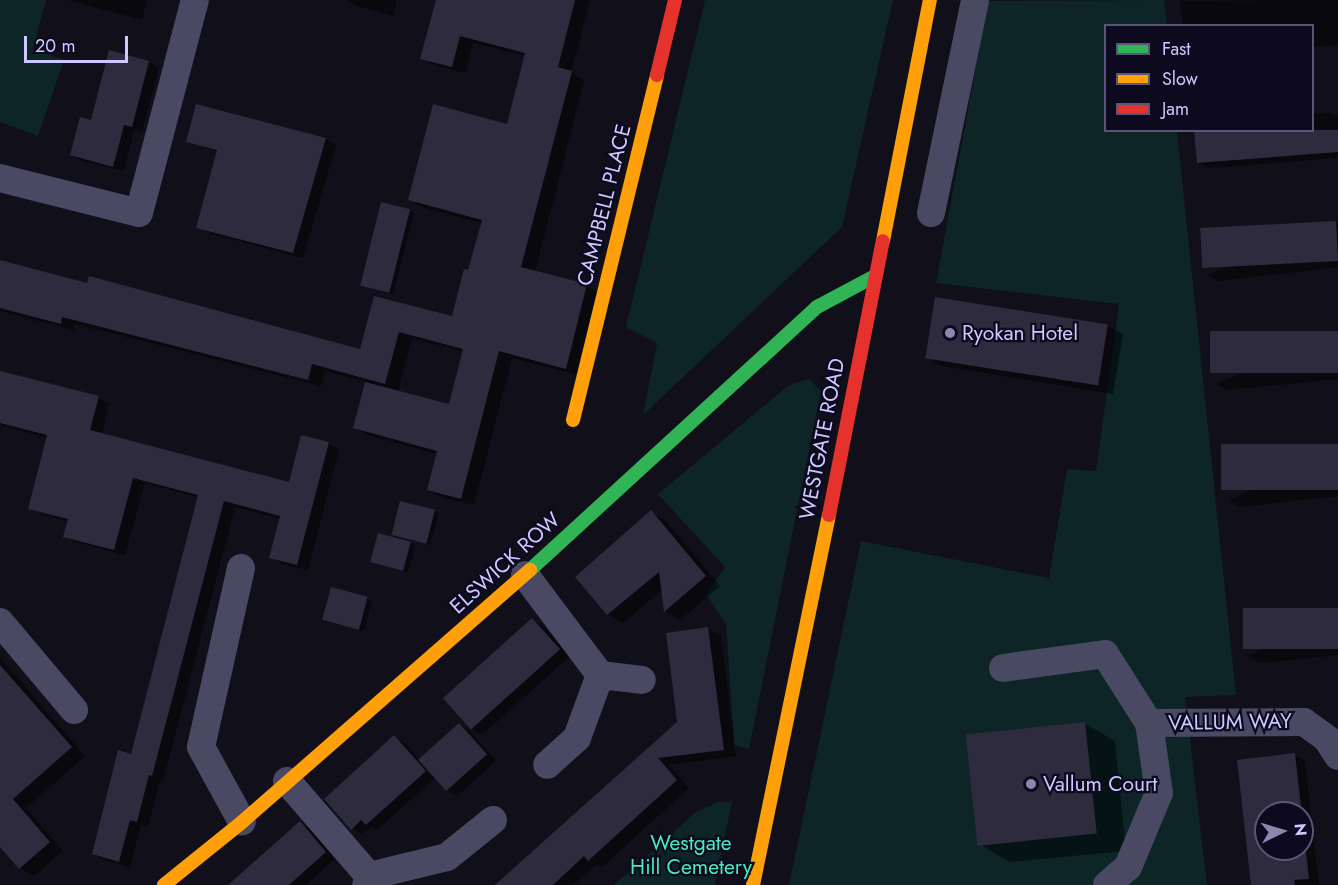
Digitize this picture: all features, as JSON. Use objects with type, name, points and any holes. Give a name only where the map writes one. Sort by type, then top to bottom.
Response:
[{"type":"street","points":[[0,177],[139,213],[195,0]]},
{"type":"street","name":"CAMPBELL PLACE","points":[[573,420],[675,0]]},
{"type":"street","name":"WESTGATE ROAD","points":[[753,885],[930,0]]},
{"type":"street","points":[[932,213],[975,0]]},
{"type":"street","name":"ELSWICK ROW","points":[[164,885],[242,822],[525,575],[817,307],[875,276]]},
{"type":"street","points":[[241,568],[201,747],[242,822]]},
{"type":"street","points":[[525,575],[600,675],[642,680]]},
{"type":"street","points":[[0,622],[74,710]]},
{"type":"street","name":"VALLUM WAY","points":[[1003,668],[1105,654],[1149,723],[1304,722],[1327,739],[1338,756]]},
{"type":"street","points":[[547,765],[577,738],[600,675]]},
{"type":"street","points":[[1107,885],[1128,867],[1159,794],[1149,723]]},
{"type":"street","points":[[287,782],[367,881],[447,857],[493,820]]},
{"type":"green space","points":[[0,0],[46,0],[33,49],[64,60],[38,136],[0,122]]},
{"type":"green space","points":[[705,0],[893,0],[842,227],[643,415],[657,343],[626,327]]},
{"type":"green space","points":[[1164,0],[1167,24],[1104,24],[1104,132],[1177,132],[1236,695],[1185,697],[1207,885],[789,885],[861,541],[1049,578],[1067,469],[1096,471],[1119,304],[936,283],[988,1]]},
{"type":"green space","points":[[809,379],[821,391],[749,749],[734,745],[726,624],[706,594],[725,567],[658,494],[789,385]]},
{"type":"green space","name":"Westgate Hill Cemetery","points":[[718,802],[732,802],[715,885],[614,885],[696,812]]},
{"type":"building","points":[[436,0],[575,0],[558,67],[572,71],[521,267],[587,284],[566,369],[499,351],[461,499],[427,490],[437,451],[353,428],[365,382],[449,404],[463,349],[399,332],[385,384],[312,364],[308,380],[62,317],[61,324],[0,308],[0,260],[87,283],[89,276],[360,349],[374,296],[452,316],[464,269],[468,270],[482,220],[408,200],[433,104],[507,124],[525,53],[460,36],[452,67],[420,59]]},
{"type":"building","points":[[109,50],[149,61],[132,127],[124,125],[113,167],[70,155],[80,117],[91,120]]},
{"type":"building","points":[[196,104],[326,138],[293,253],[196,228],[217,150],[186,142]]},
{"type":"building","points":[[1338,130],[1338,152],[1197,163],[1194,132]]},
{"type":"building","points":[[381,202],[410,209],[389,293],[360,285]]},
{"type":"building","points":[[1336,221],[1338,261],[1202,268],[1200,228]]},
{"type":"building","points":[[935,297],[1108,324],[1098,386],[925,358]]},
{"type":"building","points":[[1210,331],[1338,331],[1338,373],[1210,373]]},
{"type":"building","points":[[0,371],[99,396],[90,430],[289,482],[301,435],[329,442],[297,565],[269,558],[280,516],[224,501],[152,776],[149,775],[137,822],[130,820],[119,862],[92,854],[118,750],[131,754],[198,495],[133,478],[114,550],[63,537],[68,519],[28,509],[47,435],[0,423]]},
{"type":"building","points":[[1221,444],[1338,444],[1338,490],[1221,490]]},
{"type":"building","points":[[400,501],[435,510],[426,544],[392,535]]},
{"type":"building","points":[[651,510],[706,576],[664,612],[659,572],[607,615],[575,577]]},
{"type":"building","points":[[378,533],[411,542],[403,571],[370,562]]},
{"type":"building","points":[[331,587],[368,597],[359,630],[322,620]]},
{"type":"building","points":[[1243,608],[1338,608],[1338,649],[1243,649]]},
{"type":"building","points":[[532,618],[560,649],[471,730],[443,698]]},
{"type":"building","points":[[708,627],[724,750],[658,758],[677,780],[588,861],[584,856],[553,885],[495,885],[677,722],[666,633]]},
{"type":"building","points":[[0,665],[72,747],[13,799],[50,842],[19,869],[0,847]]},
{"type":"building","name":"Vallum Court","points":[[1085,722],[1097,833],[977,846],[966,735]]},
{"type":"building","points":[[459,723],[487,754],[446,791],[418,760]]},
{"type":"building","points":[[394,735],[426,771],[366,825],[361,820],[351,830],[324,799]]},
{"type":"building","points":[[1295,753],[1301,801],[1254,801],[1254,861],[1307,861],[1309,879],[1294,880],[1295,885],[1251,885],[1237,760]]},
{"type":"building","points":[[300,821],[326,852],[289,885],[228,885]]},
{"type":"traffic: fast","points":[[530,570],[817,307],[875,276]]},
{"type":"traffic: slow","points":[[883,241],[930,0]]},
{"type":"traffic: slow","points":[[573,420],[657,75]]},
{"type":"traffic: slow","points":[[753,885],[829,515]]},
{"type":"traffic: slow","points":[[164,885],[242,822],[530,570]]},
{"type":"traffic: jam","points":[[657,75],[675,0]]},
{"type":"traffic: jam","points":[[829,515],[883,241]]},
{"type":"place","name":"Ryokan Hotel","points":[[950,333]]},
{"type":"place","name":"Vallum Court","points":[[1031,784]]}]
